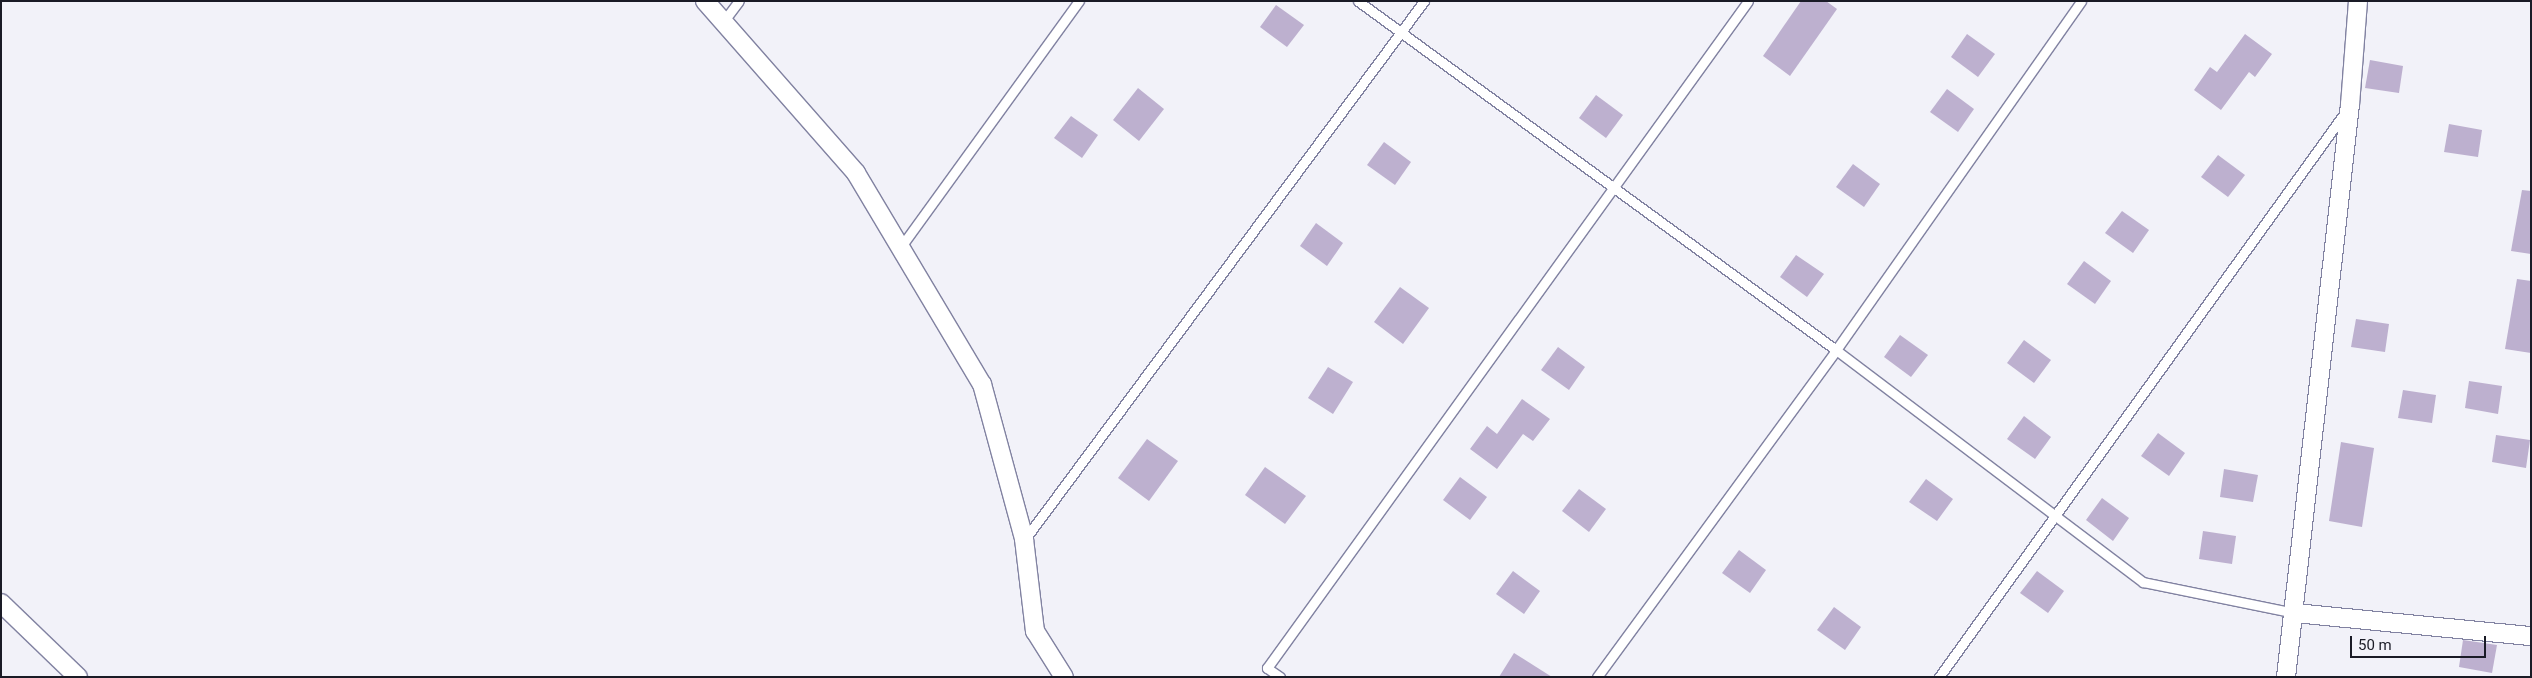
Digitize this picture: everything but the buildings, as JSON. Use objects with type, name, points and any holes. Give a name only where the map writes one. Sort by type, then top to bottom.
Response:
[{"type":"street","points":[[705,1],[856,174],[898,250],[982,384],[1024,540],[1035,631],[1064,677]]},
{"type":"street","points":[[2286,677],[2295,613],[2350,105],[2358,1]]},
{"type":"street","points":[[1,603],[78,677]]},
{"type":"street","points":[[2295,613],[2531,636]]},
{"type":"lane","points":[[723,22],[739,1]]},
{"type":"lane","points":[[898,250],[1079,1]]},
{"type":"lane","points":[[1358,1],[1612,190],[1836,350],[2143,582],[2295,613]]},
{"type":"lane","points":[[1024,540],[1424,1]]},
{"type":"lane","points":[[1280,677],[1267,668],[1748,1]]},
{"type":"lane","points":[[1597,677],[1836,350],[2081,1]]},
{"type":"lane","points":[[1939,677],[2350,105]]}]
